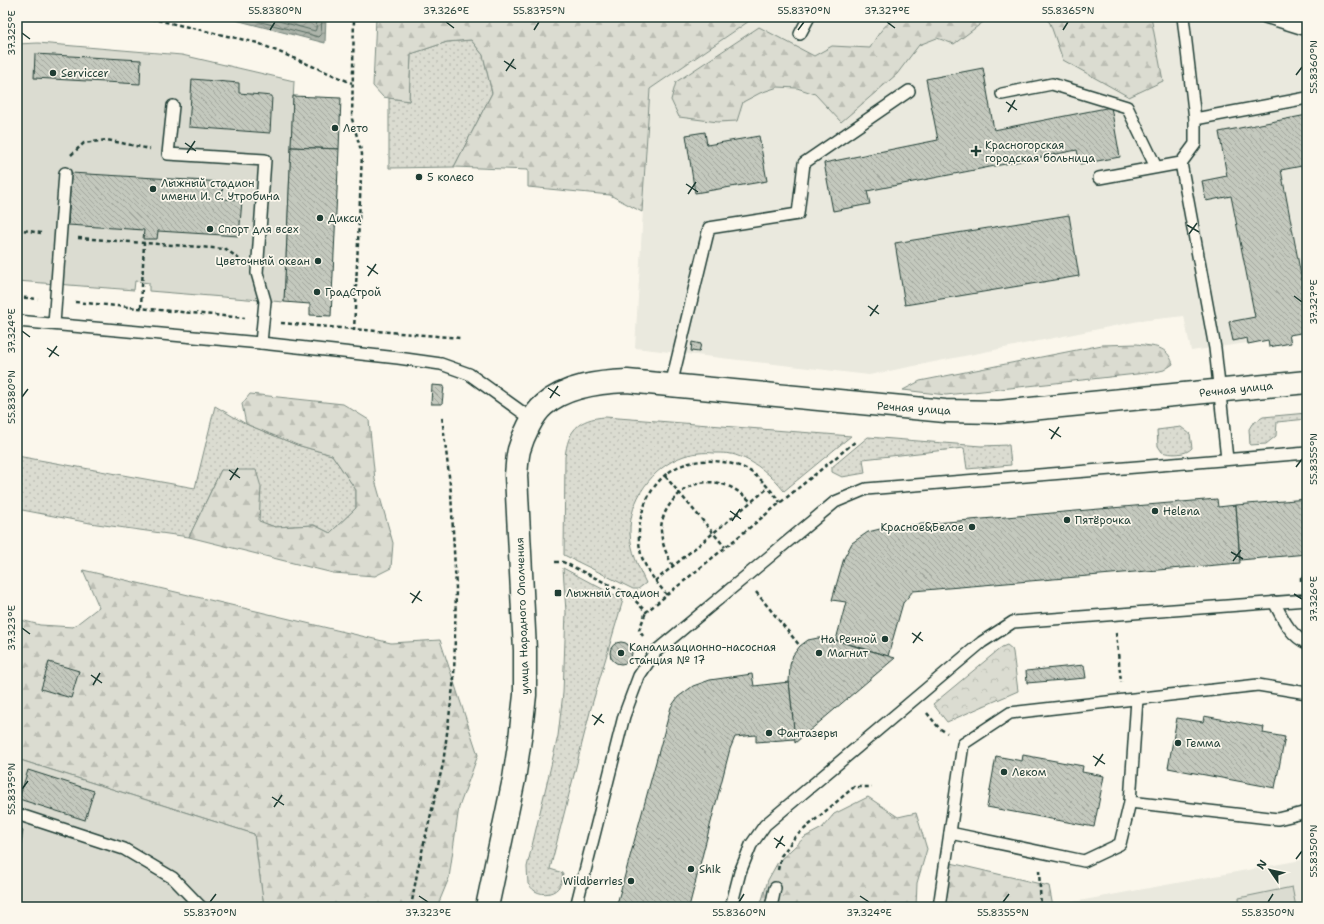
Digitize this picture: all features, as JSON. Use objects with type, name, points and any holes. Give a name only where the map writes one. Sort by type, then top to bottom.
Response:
[{"type":"main road","name":"Речная улица","points":[[533,420],[544,405],[560,394],[581,387],[605,382],[627,381],[671,384],[945,411],[999,412],[1307,382]]},
{"type":"main road","name":"улица Народного Ополчения","points":[[489,906],[514,779],[525,695],[525,650],[516,475],[519,451],[525,434],[533,420]]},
{"type":"lane","points":[[800,34],[809,17]]},
{"type":"lane","points":[[1099,178],[1181,163],[1195,144],[1196,119],[1183,17]]},
{"type":"lane","points":[[1265,17],[1307,30]]},
{"type":"lane","points":[[1002,94],[1052,84],[1127,107],[1156,167]]},
{"type":"lane","points":[[671,384],[710,228],[798,214],[804,164],[909,91]]},
{"type":"lane","points":[[1196,119],[1307,98]]},
{"type":"lane","points":[[173,106],[168,154],[265,160],[257,272],[265,301],[261,343]]},
{"type":"lane","points":[[1181,163],[1215,348],[1227,459]]},
{"type":"lane","points":[[54,324],[65,173]]},
{"type":"lane","points":[[17,321],[261,343],[441,364],[469,374],[533,420]]},
{"type":"lane","points":[[576,907],[624,716],[639,676],[655,652],[835,502],[866,489],[1307,453]]},
{"type":"lane","points":[[731,907],[742,865],[751,845],[765,825],[982,642],[1013,622],[1307,600]]},
{"type":"lane","points":[[1274,602],[1289,629],[1307,644]]},
{"type":"lane","points":[[939,907],[963,744],[1010,713],[1258,685],[1307,693]]},
{"type":"lane","points":[[950,833],[1084,861],[1120,844],[1130,802],[1137,699]]},
{"type":"lane","points":[[1130,802],[1278,819],[1307,812]]},
{"type":"lane","points":[[17,814],[124,849],[173,878],[201,907]]},
{"type":"lane","points":[[771,907],[775,888]]},
{"type":"path","points":[[144,17],[258,43],[352,83]]},
{"type":"path","points":[[352,353],[362,154],[352,119],[354,17]]},
{"type":"path","points":[[65,173],[71,155],[84,143],[108,140],[168,154]]},
{"type":"path","points":[[17,229],[60,237],[226,249],[257,272]]},
{"type":"path","points":[[141,308],[144,243]]},
{"type":"path","points":[[17,297],[263,320],[286,324],[460,338]]},
{"type":"path","points":[[411,907],[418,868],[443,764],[454,679],[456,588],[451,493],[442,416]]},
{"type":"path","points":[[655,652],[639,630],[646,612],[856,441]]},
{"type":"path","points":[[666,595],[648,570],[641,554],[638,528],[644,505],[653,490],[665,476],[680,466],[699,461],[713,460],[743,468],[762,480],[780,502]]},
{"type":"path","points":[[665,476],[725,547]]},
{"type":"path","points":[[673,566],[662,542],[661,527],[664,513],[680,494],[690,487],[704,482],[716,482],[735,489],[751,502]]},
{"type":"path","points":[[655,580],[768,488]]},
{"type":"path","points":[[555,562],[563,562],[630,595],[646,612]]},
{"type":"path","points":[[744,578],[800,646]]},
{"type":"path","points":[[1114,615],[1123,700]]},
{"type":"path","points":[[928,714],[939,728]]},
{"type":"path","points":[[775,888],[781,856],[795,837],[854,787],[872,787]]},
{"type":"path","points":[[1038,852],[1041,907]]},
{"type":"shaded area","name":"Красногорская городская больница","points":[[755,17],[1307,17],[1307,332],[1289,335],[1291,343],[1269,347],[1268,340],[1191,351],[1184,316],[1139,321],[869,375],[635,348],[650,89]]},
{"type":"shaded area","points":[[1307,859],[1307,907],[1069,907],[1068,903]]},
{"type":"green space","points":[[376,17],[755,17],[650,89],[642,212],[610,195],[528,187],[528,170],[454,167],[492,93],[483,55],[471,40],[447,42],[411,54],[409,101],[383,97],[373,86]]},
{"type":"green space","points":[[902,17],[990,17],[954,44],[937,38],[919,45],[897,74],[841,122],[815,94],[797,88],[778,87],[760,93],[743,102],[737,121],[718,122],[679,117],[671,100],[676,82],[759,27],[814,56],[832,46],[870,48],[879,33],[887,25]]},
{"type":"green space","points":[[1044,17],[1151,17],[1163,81],[1129,97],[1063,60],[1050,23]]},
{"type":"green space","points":[[471,40],[483,55],[492,93],[454,167],[389,168],[389,98],[409,101],[411,54],[447,42]]},
{"type":"green space","name":"Лыжный стадион имени И. С. Утробина","points":[[38,43],[182,55],[294,81],[284,302],[149,291],[149,283],[135,281],[134,290],[17,281],[17,44]]},
{"type":"green space","points":[[1137,344],[1163,350],[1167,353],[1173,364],[1164,370],[1155,372],[946,395],[903,390],[920,381],[1102,345]]},
{"type":"green space","points":[[250,394],[343,404],[369,420],[375,480],[393,543],[391,568],[375,576],[333,573],[189,537],[221,470],[256,470],[261,487],[259,521],[275,527],[314,525],[330,533],[356,508],[356,490],[332,455],[297,445],[246,424],[242,404]]},
{"type":"green space","points":[[215,406],[246,424],[297,445],[332,455],[356,490],[356,508],[330,533],[314,525],[275,527],[258,521],[261,487],[221,470],[189,537],[90,523],[17,509],[17,456],[195,488]]},
{"type":"green space","points":[[1307,413],[1307,419],[1277,422],[1276,436],[1266,444],[1250,445],[1249,429],[1252,424],[1263,417]]},
{"type":"green space","points":[[605,417],[851,436],[784,491],[769,475],[757,466],[732,454],[692,454],[672,461],[662,468],[653,476],[638,497],[631,521],[630,533],[635,559],[646,583],[638,589],[633,589],[564,555],[566,448],[572,433],[581,423],[596,418]]},
{"type":"green space","points":[[1181,427],[1190,434],[1192,448],[1186,452],[1178,454],[1162,452],[1158,446],[1157,430]]},
{"type":"green space","points":[[868,437],[981,446],[1009,445],[1011,465],[967,469],[964,448],[863,459],[865,473],[842,477],[832,472],[832,467]]},
{"type":"green space","points":[[563,568],[623,600],[591,708],[550,869],[563,873],[562,881],[556,890],[545,894],[538,893],[528,884],[527,867],[558,736],[563,693],[566,612]]},
{"type":"green space","points":[[83,570],[391,643],[440,640],[478,755],[459,807],[449,878],[437,907],[264,907],[254,834],[17,759],[17,619],[40,625],[73,627],[99,607]]},
{"type":"green space","points":[[1007,645],[1013,652],[1018,691],[947,722],[933,704],[1002,647]]},
{"type":"green space","points":[[17,759],[254,834],[264,907],[17,907]]},
{"type":"green space","points":[[868,797],[898,817],[916,813],[927,849],[917,883],[916,907],[760,907],[768,880],[778,862],[805,837],[822,828],[834,814]]},
{"type":"green space","points":[[951,863],[1049,886],[1053,907],[945,907]]},
{"type":"green space","points":[[1292,887],[1296,907],[1240,907],[1239,898]]},
{"type":"water","points":[[224,17],[326,17],[325,43]]},
{"type":"building","points":[[35,54],[141,60],[140,84],[34,78]]},
{"type":"building","points":[[983,68],[994,130],[1111,107],[1120,157],[1080,164],[1077,150],[867,191],[870,204],[833,211],[824,163],[938,140],[926,79]]},
{"type":"building","points":[[192,79],[239,83],[239,93],[272,96],[270,133],[189,127]]},
{"type":"building","points":[[293,96],[341,98],[339,149],[291,147]]},
{"type":"building","points":[[1307,115],[1307,165],[1281,170],[1307,307],[1307,332],[1289,335],[1291,343],[1269,347],[1268,340],[1248,344],[1247,338],[1233,341],[1229,322],[1255,317],[1231,196],[1206,201],[1202,181],[1227,176],[1219,132]]},
{"type":"building","points":[[705,132],[707,145],[759,136],[767,181],[695,193],[686,135]]},
{"type":"building","points":[[291,147],[339,149],[331,316],[310,315],[310,304],[284,302]]},
{"type":"building","points":[[71,173],[223,182],[222,199],[242,200],[239,236],[158,231],[157,239],[143,239],[144,230],[68,225]]},
{"type":"building","points":[[1069,215],[1079,276],[905,305],[895,243]]},
{"type":"building","points":[[692,342],[701,344],[699,352],[691,351]]},
{"type":"building","points":[[432,385],[444,386],[442,404],[431,404]]},
{"type":"building","points":[[1217,499],[1218,507],[1236,505],[1240,563],[913,591],[903,603],[888,656],[836,640],[846,602],[832,600],[844,558],[852,543],[868,532],[888,527]]},
{"type":"building","points":[[1307,499],[1307,554],[1240,560],[1236,505]]},
{"type":"building","points":[[827,638],[895,658],[795,743],[789,682],[790,665],[793,655],[800,646],[808,640]]},
{"type":"building","name":"Канализационно-насосная станция № 17","points":[[621,642],[629,645],[632,653],[629,661],[621,664],[613,661],[610,653],[613,645]]},
{"type":"building","points":[[49,662],[79,671],[71,698],[41,689]]},
{"type":"building","points":[[1084,665],[1086,678],[1027,683],[1026,671]]},
{"type":"building","points":[[752,674],[754,686],[789,682],[795,739],[756,742],[756,735],[735,737],[730,749],[689,907],[682,905],[682,907],[628,907],[617,904],[671,707],[678,697],[693,686],[710,680]]},
{"type":"building","points":[[1204,716],[1264,727],[1263,733],[1285,737],[1275,788],[1168,768],[1177,718],[1203,722]]},
{"type":"building","points":[[1023,755],[1083,766],[1082,772],[1104,776],[1094,827],[987,807],[996,756],[1022,761]]},
{"type":"building","points":[[28,770],[94,791],[85,820],[19,799]]},
{"type":"building","points":[[17,828],[23,830],[17,870]]},
{"type":"place","name":"Serviccer","points":[[53,73]]},
{"type":"place","name":"Лето","points":[[335,128]]},
{"type":"place","name":"Красногорская городская больница","points":[[976,151]]},
{"type":"place","name":"5 колесо","points":[[419,177]]},
{"type":"place","name":"Лыжный стадион имени И. С. Утробина","points":[[153,189]]},
{"type":"place","name":"Дикси","points":[[320,218]]},
{"type":"place","name":"Спорт для всех","points":[[210,229]]},
{"type":"place","name":"Цветочный океан","points":[[318,261]]},
{"type":"place","name":"ГрадСтрой","points":[[317,292]]},
{"type":"place","name":"Helena","points":[[1155,511]]},
{"type":"place","name":"Пятёрочка","points":[[1067,520]]},
{"type":"place","name":"Красное&Белое","points":[[972,527]]},
{"type":"place","name":"Лыжный стадион","points":[[558,593]]},
{"type":"place","name":"На Речной","points":[[885,639]]},
{"type":"place","name":"Канализационно-насосная станция № 17","points":[[621,653]]},
{"type":"place","name":"Магнит","points":[[819,653]]},
{"type":"place","name":"Фантазеры","points":[[769,733]]},
{"type":"place","name":"Гемма","points":[[1178,743]]},
{"type":"place","name":"Леком","points":[[1004,772]]},
{"type":"place","name":"Shik","points":[[691,869]]},
{"type":"place","name":"Wildberries","points":[[631,881]]}]
